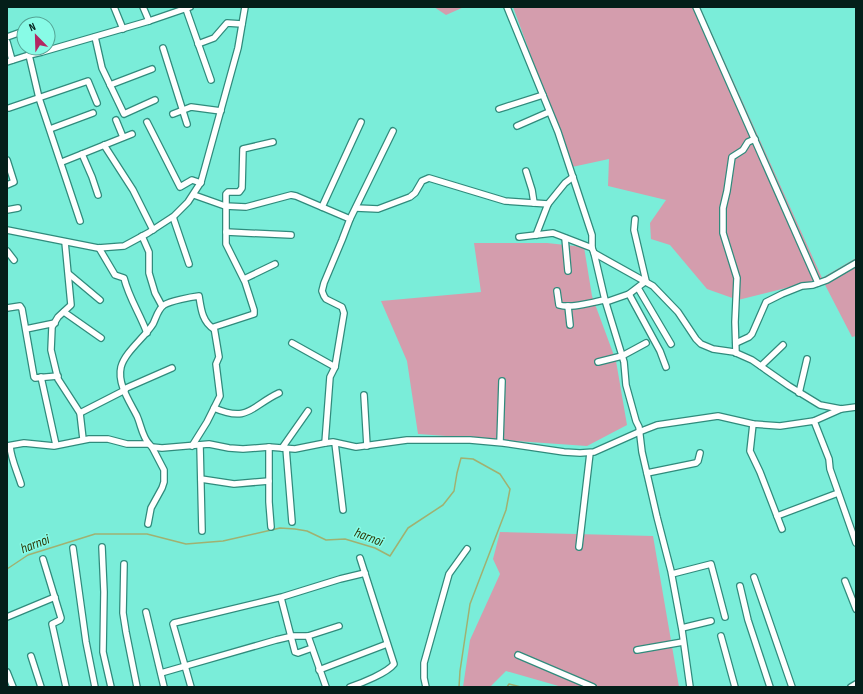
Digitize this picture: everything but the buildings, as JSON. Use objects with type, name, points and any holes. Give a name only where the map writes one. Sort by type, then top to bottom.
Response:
[{"type":"street","points":[[114,7],[123,29]]},
{"type":"street","points":[[143,7],[149,21]]},
{"type":"street","points":[[7,230],[99,248],[124,246],[173,217],[194,195],[201,183],[209,160],[238,48],[245,7]]},
{"type":"street","points":[[507,7],[549,112],[573,177],[592,235],[593,251],[605,301],[622,356],[626,385],[639,432],[647,473],[672,574],[682,628],[690,687]]},
{"type":"street","points":[[696,7],[818,283]]},
{"type":"street","points":[[56,48],[123,29],[188,8],[198,44],[211,80]]},
{"type":"street","points":[[198,44],[214,38],[228,24],[242,24]]},
{"type":"street","points":[[95,37],[102,68],[124,114],[155,100]]},
{"type":"street","points":[[7,42],[10,61],[24,56]]},
{"type":"street","points":[[163,48],[187,124]]},
{"type":"street","points":[[29,56],[39,98],[62,162],[80,222]]},
{"type":"street","points":[[110,85],[152,69]]},
{"type":"street","points":[[9,108],[88,81],[98,103]]},
{"type":"street","points":[[499,109],[542,96]]},
{"type":"street","points":[[173,114],[191,107],[221,111]]},
{"type":"street","points":[[517,126],[549,112]]},
{"type":"street","points":[[50,129],[93,113]]},
{"type":"street","points":[[116,120],[123,137]]},
{"type":"street","points":[[147,122],[180,187],[192,180],[201,183]]},
{"type":"street","points":[[322,207],[361,122]]},
{"type":"street","points":[[325,443],[330,377],[334,367],[344,309],[326,299],[322,291],[350,219],[393,131]]},
{"type":"street","points":[[62,162],[132,134]]},
{"type":"street","points":[[736,353],[735,322],[737,278],[723,233],[723,208],[732,157],[743,150],[748,142],[755,139]]},
{"type":"street","points":[[214,329],[214,327],[254,314],[244,279],[226,244],[226,194],[228,192],[238,192],[242,188],[243,150],[273,142]]},
{"type":"street","points":[[104,145],[133,190],[153,230]]},
{"type":"street","points":[[82,154],[98,195]]},
{"type":"street","points":[[7,160],[14,182],[7,185]]},
{"type":"street","points":[[526,171],[532,190],[534,203]]},
{"type":"street","points":[[536,235],[548,204],[565,183],[573,177]]},
{"type":"street","points":[[356,208],[378,209],[410,197],[415,193],[422,181],[429,178],[505,201],[548,204]]},
{"type":"street","points":[[194,195],[225,206],[246,207],[291,195],[350,219]]},
{"type":"street","points":[[7,210],[18,208]]},
{"type":"street","points":[[173,217],[188,264]]},
{"type":"street","points":[[635,219],[634,230],[646,281]]},
{"type":"street","points":[[226,232],[291,235]]},
{"type":"street","points":[[518,237],[553,233],[593,251],[622,270],[646,281],[660,292],[699,342],[713,348],[736,353],[752,360],[799,393],[820,405],[841,409]]},
{"type":"street","points":[[142,236],[148,252],[149,273],[155,293],[162,306]]},
{"type":"street","points":[[565,238],[568,271]]},
{"type":"street","points":[[65,242],[71,305],[52,327],[51,350],[61,384],[80,413],[83,439]]},
{"type":"street","points":[[99,248],[115,275],[124,278],[127,291],[133,304],[138,310],[147,333]]},
{"type":"street","points":[[7,251],[14,260]]},
{"type":"street","points":[[736,344],[752,334],[766,302],[802,286],[828,280],[856,263]]},
{"type":"street","points":[[244,279],[275,264]]},
{"type":"street","points":[[69,274],[100,300]]},
{"type":"street","points":[[557,290],[558,305],[568,306],[605,301],[629,294],[646,281]]},
{"type":"street","points":[[638,288],[671,344]]},
{"type":"street","points":[[629,294],[660,351],[666,367]]},
{"type":"street","points":[[148,524],[151,508],[164,482],[164,470],[151,445],[145,439],[124,390],[120,376],[121,367],[128,353],[147,333],[162,306],[167,303],[198,296],[202,315],[206,322],[214,329],[219,357],[216,364],[220,396],[207,422],[192,446]]},
{"type":"street","points":[[7,308],[20,306],[22,309],[34,377],[41,378],[58,376]]},
{"type":"street","points":[[568,306],[570,325]]},
{"type":"street","points":[[64,312],[101,338]]},
{"type":"street","points":[[26,328],[55,323]]},
{"type":"street","points":[[292,343],[334,367]]},
{"type":"street","points":[[598,362],[622,356],[646,344]]},
{"type":"street","points":[[762,366],[783,345]]},
{"type":"street","points":[[799,393],[807,359]]},
{"type":"street","points":[[80,413],[124,390],[172,368]]},
{"type":"street","points":[[41,378],[56,445]]},
{"type":"street","points":[[500,442],[502,380]]},
{"type":"street","points":[[214,408],[227,414],[244,413],[279,394]]},
{"type":"street","points":[[364,395],[367,446]]},
{"type":"street","points":[[21,484],[15,462],[11,457],[8,446],[35,443],[56,445],[83,439],[108,438],[127,444],[151,445],[162,448],[209,444],[243,449],[269,447],[295,449],[325,443],[335,443],[356,447],[407,440],[470,440],[500,442],[564,452],[590,453],[657,425],[718,416],[753,424],[780,426],[814,421],[841,409],[856,407]]},
{"type":"street","points":[[292,522],[284,448],[308,411]]},
{"type":"street","points":[[814,421],[829,459],[830,469],[856,543]]},
{"type":"street","points":[[753,424],[750,451],[760,472],[782,529]]},
{"type":"street","points":[[335,443],[342,510]]},
{"type":"street","points":[[200,445],[202,531]]},
{"type":"street","points":[[269,447],[269,502],[271,527]]},
{"type":"street","points":[[579,547],[590,453]]},
{"type":"street","points":[[647,473],[696,463],[700,453]]},
{"type":"street","points":[[201,480],[234,484],[269,481]]},
{"type":"street","points":[[777,516],[838,493]]},
{"type":"street","points":[[102,547],[104,652],[110,687]]},
{"type":"street","points":[[73,548],[86,642],[95,687]]},
{"type":"street","points":[[426,687],[424,678],[424,663],[449,574],[467,549]]},
{"type":"street","points":[[350,687],[366,682],[394,664],[360,558]]},
{"type":"street","points":[[43,559],[61,618],[52,624],[66,687]]},
{"type":"street","points":[[124,564],[123,613],[137,687]]},
{"type":"street","points":[[672,574],[710,564],[724,617]]},
{"type":"street","points":[[191,687],[173,624],[174,623],[280,598],[365,572]]},
{"type":"street","points":[[754,577],[792,687]]},
{"type":"street","points":[[846,581],[856,609]]},
{"type":"street","points":[[740,586],[748,620],[770,687]]},
{"type":"street","points":[[7,617],[55,597]]},
{"type":"street","points":[[280,598],[295,652],[312,648]]},
{"type":"street","points":[[146,612],[164,687]]},
{"type":"street","points":[[682,628],[711,621]]},
{"type":"street","points":[[161,673],[290,637],[308,636],[339,626]]},
{"type":"street","points":[[308,636],[326,687]]},
{"type":"street","points":[[721,636],[734,687]]},
{"type":"street","points":[[637,650],[683,642]]},
{"type":"street","points":[[319,670],[387,644]]},
{"type":"street","points":[[518,655],[593,687]]},
{"type":"street","points":[[31,656],[41,687]]},
{"type":"street","points":[[7,672],[12,687]]},
{"type":"street","points":[[851,687],[856,684]]},
{"type":"shaded area","points":[[434,7],[464,7],[446,15]]},
{"type":"shaded area","points":[[513,7],[700,7],[822,278],[856,258],[856,336],[852,337],[822,279],[738,300],[707,289],[670,245],[651,239],[650,223],[666,200],[608,186],[609,159],[572,167]]},
{"type":"shaded area","points":[[474,243],[547,243],[584,247],[592,296],[616,361],[627,425],[587,446],[418,434],[407,361],[381,301],[481,292]]},
{"type":"shaded area","points":[[500,532],[653,536],[679,687],[562,687],[506,671],[490,687],[463,687],[470,640],[500,574],[493,559]]},
{"type":"waterway","name":"harnoi","points":[[7,569],[28,555],[95,534],[147,534],[186,544],[223,541],[280,528],[295,529],[307,531],[326,540],[345,539],[375,548],[390,556],[408,528],[443,505],[454,491],[461,458],[473,459],[500,474],[510,489],[506,510],[470,604],[459,687]]},
{"type":"waterway","name":"harnoi","points":[[507,687],[509,684],[521,687]]}]
